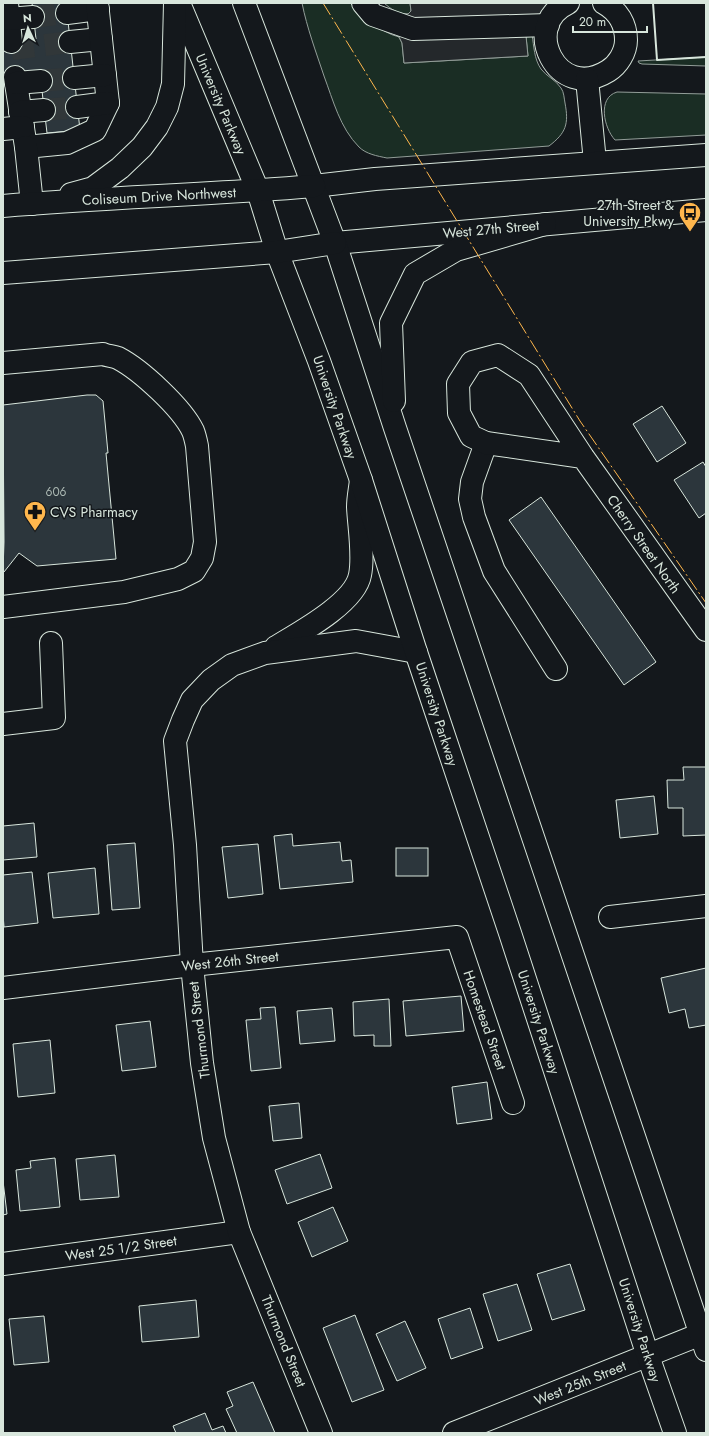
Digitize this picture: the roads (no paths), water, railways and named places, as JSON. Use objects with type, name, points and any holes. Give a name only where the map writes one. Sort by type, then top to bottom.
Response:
[{"type":"main road","points":[[41,81],[16,80],[18,129],[36,203],[93,188],[120,168],[142,147],[156,127],[167,107],[173,84],[175,3]]},
{"type":"main road","name":"University Parkway","points":[[178,3],[258,191],[277,252],[319,361],[348,447],[361,480],[416,652],[648,1356],[675,1433]]},
{"type":"main road","points":[[244,3],[336,244],[395,428],[704,1339]]},
{"type":"main road","points":[[363,3],[374,15],[413,29],[548,25]]},
{"type":"main road","points":[[568,3],[563,5],[554,14],[548,25],[545,38],[547,51],[553,62],[562,71],[574,77],[587,79],[600,76],[612,69],[621,58],[626,45],[626,31],[621,18],[612,8],[604,3]]},
{"type":"main road","points":[[18,129],[67,143],[95,130],[108,103],[98,6],[67,13]]},
{"type":"main road","points":[[11,42],[8,11],[33,17]]},
{"type":"main road","points":[[70,42],[101,39]]},
{"type":"main road","points":[[74,78],[105,75]]},
{"type":"main road","points":[[587,79],[595,162]]},
{"type":"main road","points":[[77,107],[108,103]]},
{"type":"main road","points":[[18,129],[44,110]]},
{"type":"main road","points":[[314,186],[375,179],[595,162],[706,156]]},
{"type":"main road","name":"Coliseum Drive Northwest","points":[[3,206],[258,191],[314,186]]},
{"type":"main road","name":"West 27th Street","points":[[277,252],[336,244],[706,210]]},
{"type":"main road","points":[[395,428],[391,323],[415,274],[456,250],[546,224]]},
{"type":"main road","points":[[3,273],[277,252]]},
{"type":"main road","points":[[3,363],[103,354],[117,358],[133,368],[151,383],[172,403],[193,431],[197,446],[205,542],[202,558],[194,571],[178,579],[124,592],[3,607]]},
{"type":"main road","name":"Cherry Street North","points":[[583,457],[486,443],[471,436],[459,413],[458,384],[472,362],[498,354],[530,375],[583,457],[706,630]]},
{"type":"main road","points":[[486,443],[472,482],[470,499],[474,517],[494,571],[556,668]]},
{"type":"main road","name":"Thurmond Street","points":[[321,1433],[239,1232],[214,1138],[202,1063],[192,965],[185,845],[175,741],[192,700],[211,680],[232,665],[265,653],[300,633],[350,596],[360,575],[358,506],[361,480]]},
{"type":"main road","name":"Thurmond Street","points":[[265,653],[356,641],[416,652]]},
{"type":"main road","points":[[3,724],[54,718],[51,643]]},
{"type":"main road","points":[[610,917],[706,906]]},
{"type":"main road","name":"West 26th Street","points":[[3,988],[192,965],[457,937]]},
{"type":"main road","name":"Homestead Street","points":[[457,937],[513,1103]]},
{"type":"main road","name":"West 25 1/2 Street","points":[[3,1264],[239,1232]]},
{"type":"main road","name":"West 25th Street","points":[[454,1433],[648,1356],[704,1339]]},
{"type":"tunnel","points":[[33,17],[67,13]]},
{"type":"tunnel","points":[[12,49],[70,42]]},
{"type":"tunnel","points":[[41,81],[74,78]]},
{"type":"tunnel","points":[[44,110],[77,107]]},
{"type":"place","name":"27th Street & University Pkwy","points":[[690,232]]},
{"type":"place","name":"CVS Pharmacy","points":[[35,532]]}]
